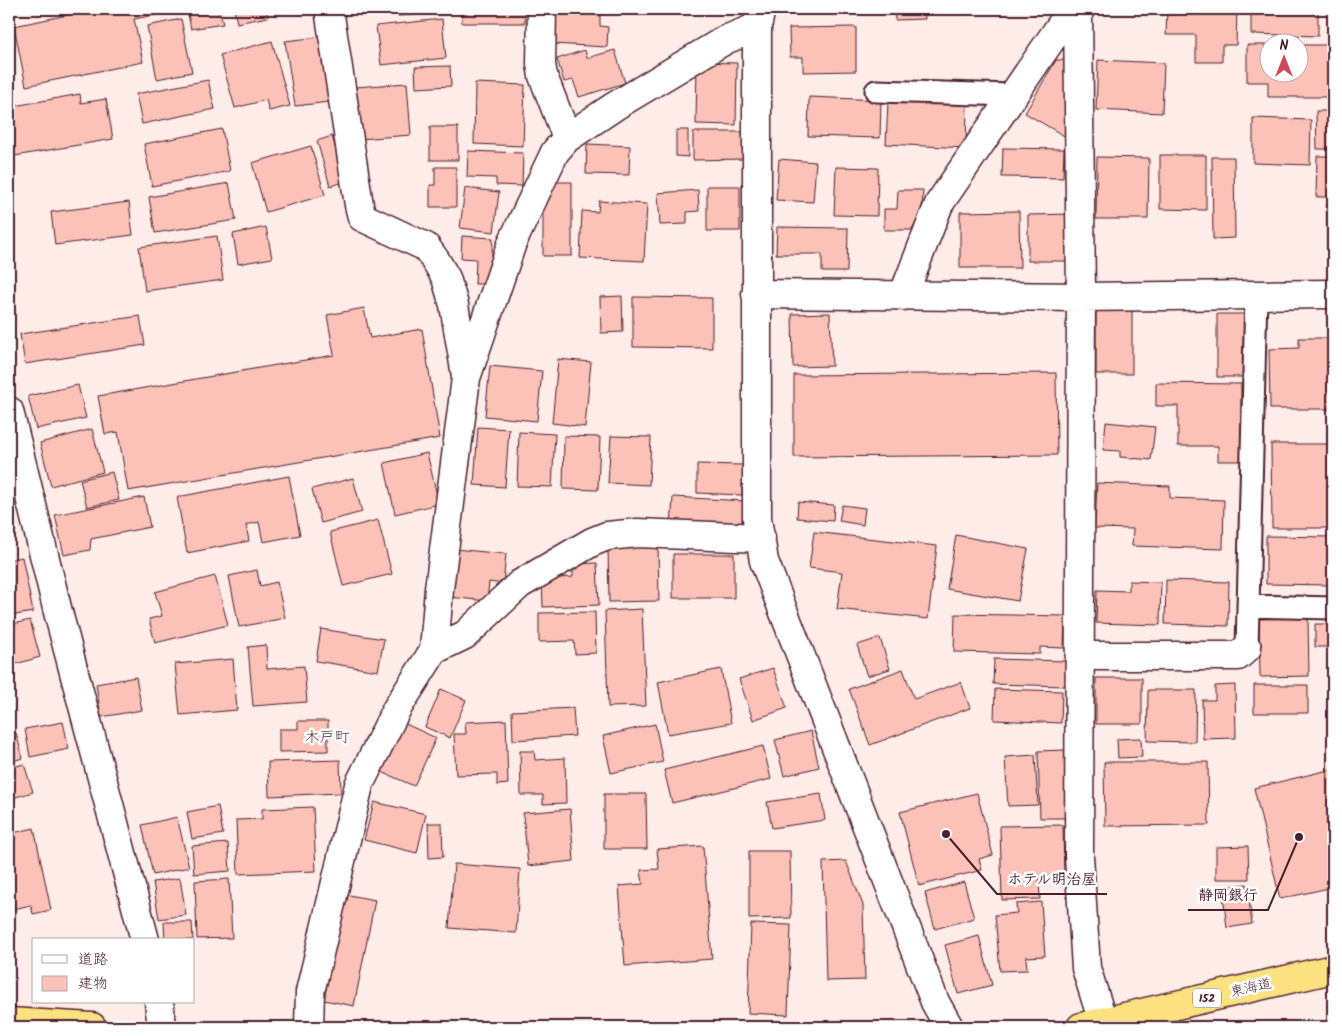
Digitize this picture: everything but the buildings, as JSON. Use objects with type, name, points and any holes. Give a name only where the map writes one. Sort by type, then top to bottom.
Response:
[{"type":"highway","name":"東海道","points":[[1092,1025],[1333,969]]},
{"type":"highway","points":[[18,1023],[92,1027]]},
{"type":"street","points":[[329,9],[358,205],[362,217],[426,247],[436,261],[446,278],[454,305],[466,378]]},
{"type":"street","points":[[542,9],[541,64],[543,76],[567,138]]},
{"type":"street","points":[[903,296],[939,204],[1072,9]]},
{"type":"street","points":[[1078,9],[1081,297],[1079,856],[1086,968],[1092,1025]]},
{"type":"street","points":[[309,1027],[310,992],[358,785],[396,710],[434,650],[439,589],[466,378],[512,243],[555,152],[567,138],[615,106],[726,40],[759,18]]},
{"type":"street","points":[[759,18],[756,294],[757,520],[764,561],[935,1002],[949,1027]]},
{"type":"street","points":[[756,294],[1081,297],[1333,294]]},
{"type":"street","points":[[9,410],[58,612],[144,938]]},
{"type":"street","points":[[434,650],[465,634],[520,584],[592,542],[607,536],[638,534],[761,538]]},
{"type":"street","points":[[1080,656],[1238,656],[1247,648]]},
{"type":"street","points":[[159,1004],[162,1027]]},
{"type":"lane","points":[[876,91],[1013,95]]},
{"type":"lane","points":[[1247,648],[1256,295]]},
{"type":"lane","points":[[1248,606],[1333,608]]},
{"type":"place","name":"ホテル明治屋","points":[[946,834]]},
{"type":"place","name":"静岡銀行","points":[[1299,837]]},
{"type":"district","name":"木戸町","points":[[327,738]]}]
